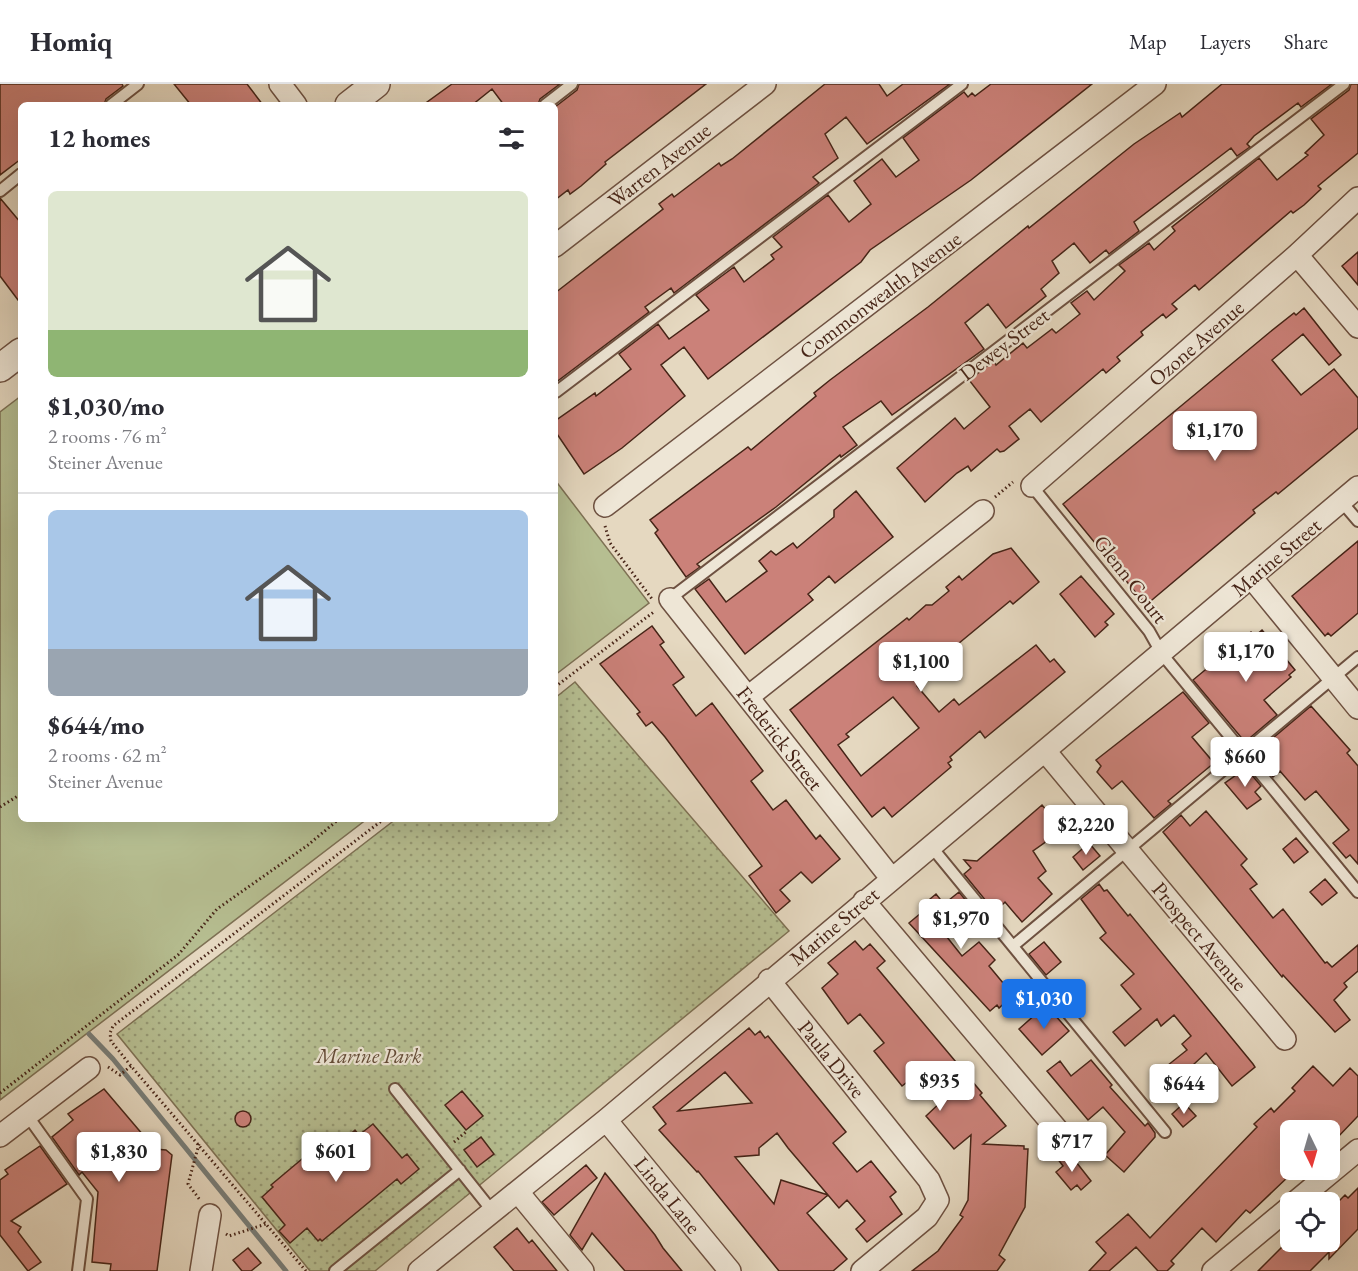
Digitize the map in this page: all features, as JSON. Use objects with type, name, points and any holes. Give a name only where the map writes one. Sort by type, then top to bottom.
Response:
[{"type":"street","points":[[280,84],[294,102]]},
{"type":"street","points":[[353,102],[376,84]]},
{"type":"street","name":"Warren Avenue","points":[[558,244],[765,84]]},
{"type":"street","name":"Commonwealth Avenue","points":[[605,516],[1155,84]]},
{"type":"street","name":"Ozone Avenue","points":[[1032,486],[1297,255],[1358,198]]},
{"type":"street","points":[[1297,255],[1358,327]]},
{"type":"street","points":[[0,368],[18,354]]},
{"type":"street","name":"Marine Street","points":[[419,1271],[606,1120],[769,980],[1162,654],[1358,487]]},
{"type":"street","points":[[748,697],[983,511]]},
{"type":"street","points":[[1251,577],[1358,708]]},
{"type":"street","name":"Frederick Street","points":[[667,602],[748,697],[891,878]]},
{"type":"street","name":"Prospect Avenue","points":[[1045,751],[1285,1039]]},
{"type":"street","points":[[864,901],[1071,1146]]},
{"type":"street","name":"Paula Drive","points":[[769,980],[929,1180],[938,1200],[927,1217],[862,1271]]},
{"type":"street","points":[[0,1136],[89,1068]]},
{"type":"street","name":"Linda Lane","points":[[606,1120],[730,1271]]},
{"type":"street","points":[[1307,1192],[1358,1150]]},
{"type":"street","points":[[519,1192],[583,1271]]},
{"type":"street","points":[[201,1271],[210,1215]]},
{"type":"street","points":[[1213,1271],[1280,1215]]},
{"type":"lane","points":[[115,102],[138,84]]},
{"type":"lane","points":[[549,102],[572,84]]},
{"type":"lane","points":[[558,390],[962,84]]},
{"type":"lane","name":"Dewey Street","points":[[667,602],[1344,84]]},
{"type":"lane","points":[[0,190],[18,176]]},
{"type":"lane","name":"Glenn Court","points":[[1032,486],[1149,631],[1162,654],[1358,892]]},
{"type":"lane","points":[[1341,501],[1358,521]]},
{"type":"lane","points":[[1013,946],[1358,657]]},
{"type":"lane","points":[[930,845],[1165,1132]]},
{"type":"lane","points":[[395,1089],[493,1212]]},
{"type":"lane","points":[[27,1115],[87,1199],[78,1271]]},
{"type":"lane","points":[[335,1271],[460,1170]]},
{"type":"path","points":[[983,511],[1004,488],[1015,481],[1032,486]]},
{"type":"path","points":[[605,516],[610,543],[654,602],[667,602]]},
{"type":"path","points":[[558,685],[667,602]]},
{"type":"path","points":[[0,807],[18,796]]},
{"type":"path","points":[[0,1093],[178,955],[217,909],[308,845],[335,822]]},
{"type":"path","points":[[306,1271],[111,1041],[110,1033],[113,1026],[380,822]]},
{"type":"path","points":[[164,1102],[168,1098]]},
{"type":"path","points":[[199,1144],[188,1184],[210,1215],[229,1236],[266,1224]]},
{"type":"green space","points":[[18,398],[18,822],[363,822],[0,1100],[0,412]]},
{"type":"green space","points":[[558,484],[649,603],[558,673]]},
{"type":"green space","name":"Marine Park","points":[[575,682],[789,931],[375,1271],[310,1271],[117,1034],[392,822],[558,822],[558,696]]},
{"type":"building","points":[[0,84],[122,84],[123,86],[105,102],[18,102],[18,161],[0,175]]},
{"type":"building","points":[[174,84],[247,84],[261,102],[189,102]]},
{"type":"building","points":[[452,84],[560,84],[539,102],[502,102],[492,89],[476,102],[427,102]]},
{"type":"building","points":[[579,84],[706,84],[605,162],[606,164],[581,186],[570,194],[568,190],[558,198],[558,105],[577,90]]},
{"type":"building","points":[[825,84],[879,84],[887,96],[903,84],[950,84],[867,144],[846,117],[825,134],[838,158],[813,177],[819,183],[674,293],[671,288],[645,307],[649,312],[558,381],[558,291],[663,209],[659,204],[672,194],[674,197],[719,163],[721,166]]},
{"type":"building","points":[[991,84],[1092,84],[971,180],[870,250],[861,262],[708,379],[684,347],[661,365],[685,396],[622,448],[584,474],[558,435],[558,419],[595,393],[596,396],[631,369],[619,354],[658,324],[669,339],[709,310],[696,295],[734,267],[744,282],[774,259],[771,255],[782,247],[773,237],[828,195],[849,222],[871,204],[854,181],[882,159],[896,177],[919,160],[903,138],[964,92],[968,97],[972,93],[975,96]]},
{"type":"building","points":[[1222,84],[1332,84],[1301,107],[1298,103],[1254,136],[1247,144],[1250,147],[1237,156],[1231,148],[1134,222],[1139,231],[1109,254],[1106,250],[1090,263],[1074,243],[1052,261],[1059,273],[1041,289],[1046,296],[1006,328],[988,304],[965,323],[984,349],[892,415],[881,401],[843,427],[857,445],[841,457],[840,455],[776,507],[697,564],[700,567],[686,577],[655,533],[658,530],[650,520],[748,447],[751,450],[816,396],[814,393],[830,380],[928,307],[1134,144],[1180,113],[1182,117]]},
{"type":"building","points":[[1351,84],[1358,84],[1358,153],[1318,186],[1321,189],[1304,205],[1293,213],[1291,211],[1199,290],[1195,285],[1172,304],[1177,309],[1166,318],[1163,314],[1141,332],[1143,335],[1117,357],[1120,361],[1106,373],[1103,369],[1041,422],[1030,409],[1009,426],[1019,439],[1004,451],[1000,452],[997,449],[971,471],[968,466],[957,473],[925,502],[897,468],[955,418],[964,429],[990,407],[969,380],[994,361],[996,365],[1023,343],[1027,348],[1052,329],[1056,333],[1080,314],[1071,303],[1087,291],[1094,300],[1125,271],[1119,265],[1149,243],[1154,250],[1175,231],[1172,227],[1259,158],[1277,180],[1308,155],[1305,153],[1324,135],[1311,119],[1349,90]]},
{"type":"building","points":[[0,198],[18,219],[18,300],[0,276]]},
{"type":"building","points":[[1358,252],[1358,285],[1342,266]]},
{"type":"building","points":[[1304,308],[1341,355],[1329,365],[1303,334],[1272,360],[1301,395],[1334,369],[1358,398],[1358,428],[1278,494],[1276,492],[1253,510],[1255,513],[1146,605],[1063,504],[1270,332]]},
{"type":"building","points":[[856,491],[893,537],[835,583],[829,576],[808,594],[813,600],[745,654],[695,589],[709,579],[726,602],[767,571],[759,561],[771,551],[776,555],[793,543],[797,548],[834,517],[834,510]]},
{"type":"building","points":[[1358,541],[1358,613],[1331,636],[1328,633],[1325,636],[1292,596]]},
{"type":"building","points":[[1011,548],[1039,582],[1013,604],[1010,601],[941,658],[945,662],[917,686],[939,712],[954,699],[959,705],[1036,645],[1050,662],[1054,659],[1065,672],[985,738],[980,731],[950,757],[952,760],[948,763],[951,767],[892,817],[884,807],[872,817],[790,710],[907,618],[909,620],[926,605],[932,605],[949,591],[946,587],[959,576],[962,580],[993,554]],"holes":[[[893,697],[919,728],[861,776],[838,745],[849,737],[846,734]]]},
{"type":"building","points":[[1081,576],[1114,614],[1105,622],[1108,625],[1095,637],[1060,594]]},
{"type":"building","points":[[652,626],[664,642],[660,645],[684,677],[673,685],[696,716],[712,703],[763,771],[751,781],[773,810],[786,800],[816,839],[820,835],[840,859],[812,883],[801,872],[780,890],[790,901],[776,913],[749,876],[762,866],[665,737],[652,722],[646,726],[637,714],[640,712],[600,664]]},
{"type":"building","points":[[1262,630],[1295,670],[1289,675],[1291,677],[1264,700],[1277,715],[1245,742],[1193,680],[1251,632],[1255,636]]},
{"type":"building","points":[[1183,692],[1209,723],[1192,737],[1214,763],[1168,801],[1171,804],[1154,818],[1122,781],[1112,789],[1097,772],[1101,766],[1096,760]]},
{"type":"building","points":[[1311,706],[1350,750],[1347,753],[1358,766],[1358,864],[1350,855],[1346,858],[1333,843],[1349,830],[1316,791],[1305,800],[1280,771],[1273,777],[1255,753]]},
{"type":"building","points":[[1246,768],[1261,786],[1255,792],[1261,799],[1247,809],[1225,783]]},
{"type":"building","points":[[1042,805],[1047,811],[1054,809],[1068,826],[1033,851],[1046,871],[1038,878],[1052,894],[1022,922],[1005,902],[995,912],[964,874],[971,868],[964,860],[977,861]]},
{"type":"building","points":[[1206,811],[1247,859],[1241,865],[1257,884],[1250,889],[1273,918],[1283,909],[1325,963],[1327,962],[1332,967],[1358,945],[1358,971],[1344,983],[1347,987],[1334,1000],[1350,1020],[1335,1032],[1283,975],[1282,977],[1163,832],[1181,815],[1190,826]]},
{"type":"building","points":[[1296,838],[1308,852],[1294,863],[1283,849]]},
{"type":"building","points":[[1089,843],[1100,856],[1083,870],[1073,857]]},
{"type":"building","points":[[1325,879],[1337,893],[1322,905],[1310,892]]},
{"type":"building","points":[[1099,884],[1104,891],[1107,890],[1128,916],[1130,914],[1255,1067],[1232,1086],[1206,1053],[1169,1087],[1158,1073],[1187,1050],[1182,1044],[1191,1036],[1174,1015],[1161,1026],[1157,1019],[1125,1046],[1113,1032],[1141,1009],[1121,985],[1134,974],[1100,938],[1106,933],[1081,899]]},
{"type":"building","points":[[959,892],[972,908],[943,932],[962,956],[979,942],[995,960],[989,966],[1013,995],[999,1008],[997,1005],[990,1011],[909,923],[927,908],[924,904],[936,894],[944,904]]},
{"type":"building","points":[[855,941],[863,950],[870,944],[885,961],[877,968],[982,1093],[980,1095],[1006,1126],[983,1144],[1024,1146],[1024,1149],[1028,1149],[1025,1207],[999,1255],[1005,1260],[997,1271],[912,1271],[938,1251],[963,1217],[960,1215],[968,1200],[971,1135],[954,1149],[926,1116],[943,1100],[919,1073],[902,1086],[874,1051],[884,1043],[860,1014],[848,1024],[822,988],[838,974],[828,963]]},
{"type":"building","points":[[1044,942],[1061,962],[1046,975],[1029,954]]},
{"type":"building","points":[[1046,1005],[1069,1031],[1042,1055],[1019,1029]]},
{"type":"building","points":[[749,1028],[755,1035],[760,1031],[765,1038],[768,1036],[846,1132],[833,1143],[857,1172],[871,1161],[896,1192],[890,1197],[902,1214],[867,1242],[856,1229],[865,1221],[847,1200],[839,1208],[828,1195],[807,1213],[847,1259],[833,1271],[779,1271],[698,1171],[659,1130],[666,1124],[653,1107]],"holes":[[[725,1072],[752,1103],[678,1111]],[[777,1133],[828,1195],[781,1180],[774,1204],[735,1157],[759,1155],[759,1148]]]},
{"type":"building","points":[[1091,1060],[1112,1085],[1110,1087],[1145,1126],[1148,1123],[1155,1133],[1155,1137],[1124,1172],[1105,1155],[1125,1132],[1103,1107],[1088,1120],[1047,1071],[1060,1061],[1071,1076]]},
{"type":"building","points":[[1313,1066],[1333,1086],[1350,1068],[1358,1076],[1358,1116],[1340,1135],[1340,1120],[1280,1120],[1280,1180],[1285,1180],[1250,1213],[1246,1210],[1216,1242],[1202,1228],[1171,1261],[1174,1264],[1167,1271],[1158,1271],[1136,1247],[1109,1271],[1089,1271],[1106,1253],[1096,1242],[1128,1214],[1150,1238],[1257,1127],[1254,1124],[1271,1108],[1274,1112],[1295,1091],[1292,1088]]},
{"type":"building","points":[[104,1089],[155,1149],[166,1150],[172,1155],[157,1271],[110,1271],[111,1264],[92,1262],[98,1192],[82,1172],[79,1175],[52,1137],[73,1120],[68,1114]]},
{"type":"building","points":[[462,1091],[483,1116],[466,1130],[445,1105]]},
{"type":"building","points":[[1184,1103],[1196,1116],[1183,1127],[1172,1114]]},
{"type":"building","points":[[243,1111],[251,1119],[243,1127],[235,1119]]},
{"type":"building","points":[[373,1124],[402,1158],[407,1154],[419,1169],[401,1184],[397,1179],[322,1241],[320,1239],[318,1241],[307,1228],[290,1243],[279,1231],[285,1225],[262,1197],[273,1187],[271,1185],[327,1138],[335,1148],[355,1130],[359,1135]]},
{"type":"building","points":[[481,1137],[494,1154],[477,1167],[464,1150]]},
{"type":"building","points":[[40,1146],[67,1184],[11,1221],[21,1227],[18,1232],[41,1262],[28,1271],[0,1235],[0,1180],[8,1174],[5,1170]]},
{"type":"building","points":[[1058,1150],[1066,1158],[1073,1158],[1091,1181],[1081,1190],[1077,1185],[1071,1190],[1056,1172],[1063,1166],[1054,1154]]},
{"type":"building","points":[[586,1165],[597,1178],[554,1215],[542,1202]]},
{"type":"building","points":[[605,1173],[682,1271],[625,1271],[592,1233],[582,1250],[570,1235]]},
{"type":"building","points":[[1358,1188],[1358,1229],[1340,1248],[1340,1200],[1345,1195],[1348,1198]]},
{"type":"building","points":[[517,1228],[529,1243],[532,1240],[557,1271],[514,1271],[494,1247]]},
{"type":"building","points":[[248,1248],[261,1263],[251,1271],[242,1271],[233,1260]]},
{"type":"building","points":[[1280,1249],[1280,1252],[1329,1252],[1310,1271],[1258,1271]]},
{"type":"building","points":[[1329,1252],[1336,1252],[1329,1259]]},
{"type":"waterway","points":[[89,1034],[113,1059],[286,1271]]}]
